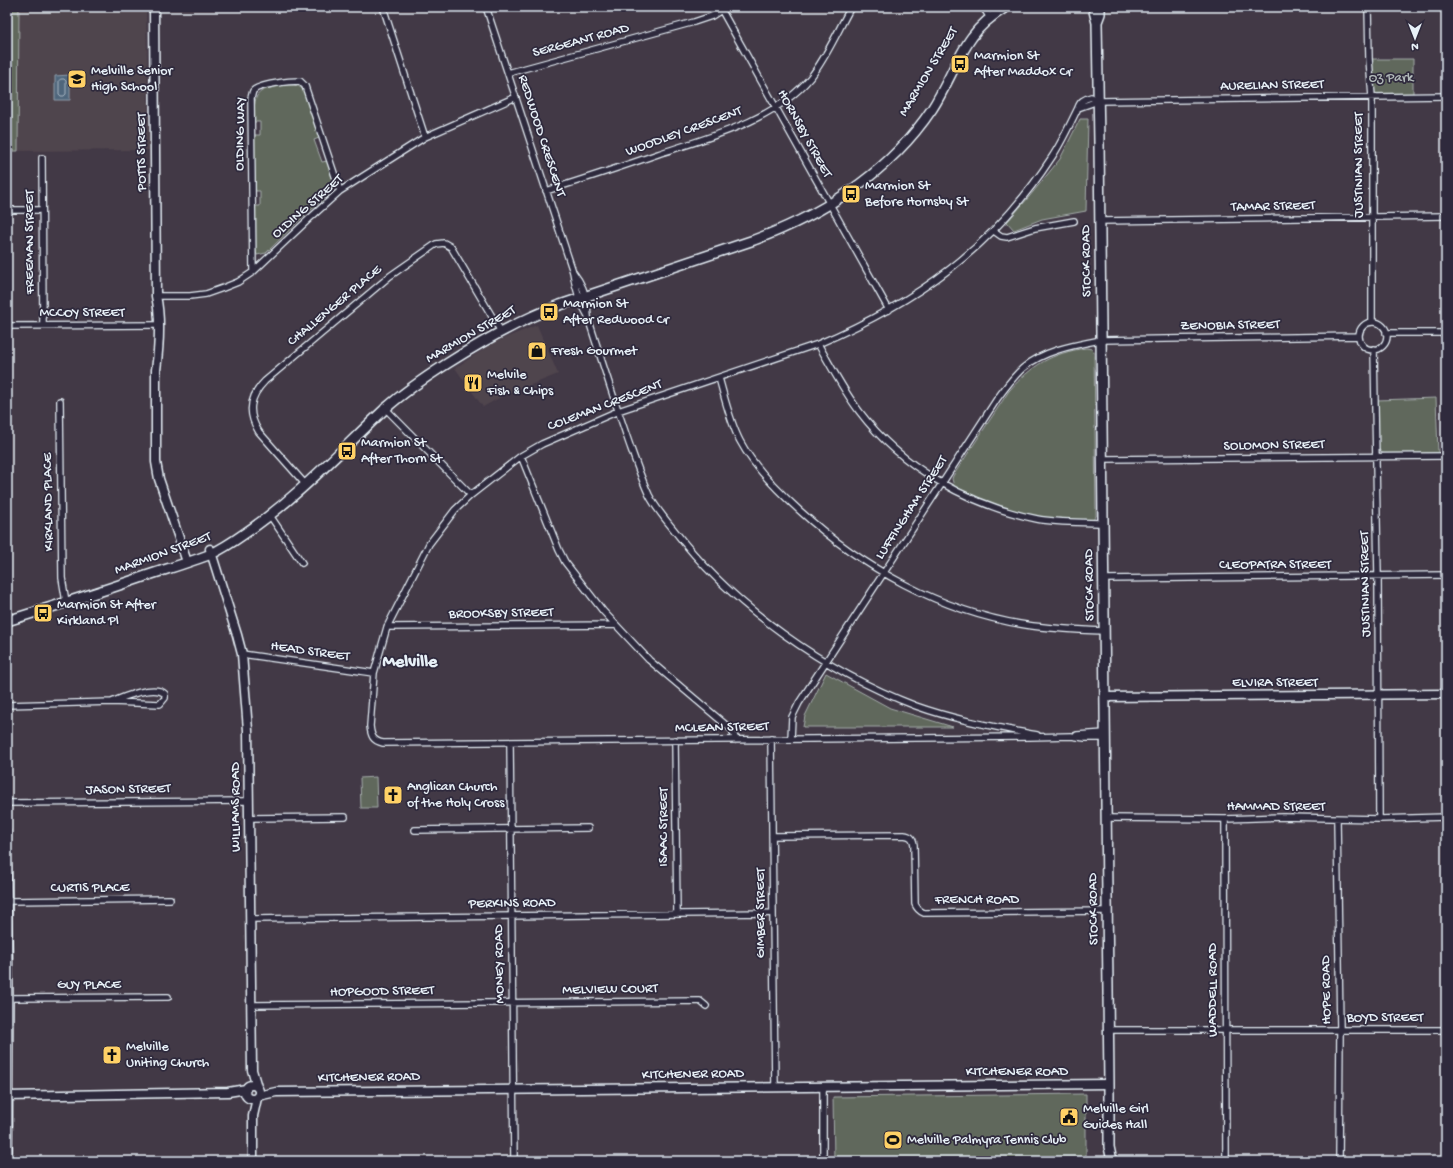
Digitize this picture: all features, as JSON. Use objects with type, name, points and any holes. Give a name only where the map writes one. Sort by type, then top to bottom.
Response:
[{"type":"main road","name":"MARMION STREET","points":[[7,621],[186,560],[210,551],[243,535],[305,484],[384,407],[423,373],[499,328],[539,307],[581,295],[753,236],[829,202],[880,160],[914,125],[941,85],[960,45],[969,32],[987,13],[996,7]]},
{"type":"main road","name":"MARMION STREET","points":[[987,13],[1006,7]]},
{"type":"main road","name":"STOCK ROAD","points":[[1093,7],[1097,23],[1108,911],[1109,1147],[1112,1161]]},
{"type":"main road","name":"STOCK ROAD","points":[[1097,23],[1100,14],[1100,7]]},
{"type":"main road","name":"MARMION STREET","points":[[7,616],[66,600]]},
{"type":"main road","name":"STOCK ROAD","points":[[1105,1161],[1109,1147]]},
{"type":"street","name":"POTTS STREET","points":[[154,7],[156,296],[158,305],[156,325],[158,356],[156,370],[156,462],[159,479],[186,560]]},
{"type":"street","points":[[383,7],[425,137]]},
{"type":"street","name":"REDWOOD CRESCENT","points":[[486,7],[573,272],[581,295],[588,305],[587,314],[618,411],[650,496],[681,539],[705,566],[743,602],[782,633],[825,662],[886,693],[916,706],[962,720],[1043,736]]},
{"type":"street","name":"WOODLEY CRESCENT","points":[[546,191],[718,135],[749,122],[776,107],[794,94],[810,78],[819,66],[851,7]]},
{"type":"street","name":"JUSTINIAN STREET","points":[[1368,7],[1369,59],[1372,97],[1372,322]]},
{"type":"street","name":"SERGEANT ROAD","points":[[508,73],[694,22],[712,16],[724,9]]},
{"type":"street","name":"HORNSBY STREET","points":[[724,9],[776,107],[889,310]]},
{"type":"street","name":"OLDING WAY","points":[[253,272],[251,98],[254,91],[260,86],[300,81],[305,86],[340,191]]},
{"type":"street","name":"AURELIAN STREET","points":[[1098,101],[1446,96]]},
{"type":"street","name":"OLDING STREET","points":[[156,296],[190,296],[206,294],[238,282],[253,272],[340,191],[425,137],[516,97]]},
{"type":"street","name":"COLEMAN CRESCENT","points":[[374,739],[370,733],[370,726],[374,673],[387,627],[429,544],[456,510],[471,495],[521,456],[542,444],[618,411],[818,344],[846,332],[918,293],[969,255],[994,230],[1039,177],[1054,155],[1078,108],[1098,101]]},
{"type":"street","name":"FREEMAN STREET","points":[[42,158],[43,325]]},
{"type":"street","points":[[7,210],[42,210]]},
{"type":"street","name":"TAMAR STREET","points":[[1100,221],[1446,216]]},
{"type":"street","points":[[994,230],[1001,236],[1007,237],[1035,228],[1074,221]]},
{"type":"street","name":"CHALLENGER PLACE","points":[[305,484],[259,432],[254,424],[251,405],[256,389],[390,276],[436,244],[444,243],[451,247],[499,328]]},
{"type":"street","points":[[1372,322],[1381,325],[1386,333],[1386,338],[1383,345],[1374,349],[1365,347],[1361,343],[1359,336],[1363,326],[1372,322]]},
{"type":"street","name":"MCCOY STREET","points":[[7,326],[156,325]]},
{"type":"street","points":[[1386,333],[1446,333]]},
{"type":"street","name":"ZENOBIA STREET","points":[[1101,340],[1359,336]]},
{"type":"street","name":"LUFFINGHAM STREET","points":[[791,739],[791,724],[795,710],[997,399],[1024,367],[1037,359],[1070,346],[1101,340]]},
{"type":"street","points":[[818,344],[847,394],[876,432],[919,469],[942,484],[972,498],[1017,514],[1038,519],[1062,522],[1103,523]]},
{"type":"street","name":"JUSTINIAN STREET","points":[[1374,349],[1378,576],[1379,819]]},
{"type":"street","points":[[719,378],[734,429],[740,442],[765,475],[785,497],[809,519],[839,543],[884,573],[932,598],[970,612],[1004,621],[1058,629],[1104,631]]},
{"type":"street","name":"KIRKLAND PLACE","points":[[60,401],[62,578],[66,600]]},
{"type":"street","points":[[384,407],[471,495]]},
{"type":"street","points":[[521,456],[565,562],[602,611],[649,660],[732,730],[736,740]]},
{"type":"street","name":"SOLOMON STREET","points":[[1103,459],[1446,456]]},
{"type":"street","points":[[268,514],[302,563]]},
{"type":"street","name":"WILLIAMS ROAD","points":[[210,551],[242,654],[249,736],[252,1070],[247,1092],[253,1116]]},
{"type":"street","name":"CLEOPATRA STREET","points":[[1104,579],[1446,575]]},
{"type":"street","name":"BROOKSBY STREET","points":[[387,627],[615,625]]},
{"type":"street","name":"HEAD STREET","points":[[242,654],[374,673]]},
{"type":"street","points":[[7,705],[112,702],[160,704],[165,698],[165,694],[162,691],[153,689],[120,698],[112,702]]},
{"type":"street","name":"ELVIRA STREET","points":[[1105,697],[1446,694]]},
{"type":"street","name":"MCLEAN STREET","points":[[374,739],[383,743],[1043,736],[1071,736],[1085,738],[1105,736]]},
{"type":"street","name":"GIMBER STREET","points":[[771,739],[775,1088]]},
{"type":"street","name":"ISAAC STREET","points":[[675,740],[676,914]]},
{"type":"street","name":"MONEY ROAD","points":[[510,742],[514,1161]]},
{"type":"street","name":"JASON STREET","points":[[7,803],[249,801]]},
{"type":"street","points":[[249,818],[345,817]]},
{"type":"street","name":"HAMMAD STREET","points":[[1106,818],[1446,818]]},
{"type":"street","name":"WADDELL ROAD","points":[[1225,819],[1226,1161]]},
{"type":"street","name":"HOPE ROAD","points":[[1336,819],[1340,1030],[1339,1161]]},
{"type":"street","points":[[415,830],[588,828]]},
{"type":"street","points":[[7,831],[10,998],[8,1094],[9,1161]]},
{"type":"street","name":"FRENCH ROAD","points":[[772,836],[910,836],[914,845],[915,904],[916,908],[924,913],[1108,911]]},
{"type":"street","name":"CURTIS PLACE","points":[[9,901],[170,899]]},
{"type":"street","name":"PERKINS ROAD","points":[[250,919],[773,913]]},
{"type":"street","name":"GUY PLACE","points":[[10,998],[168,997]]},
{"type":"street","name":"MELVIEW COURT","points":[[512,1003],[700,1001],[706,1006]]},
{"type":"street","name":"HOPGOOD STREET","points":[[251,1005],[512,1003]]},
{"type":"street","name":"BOYD STREET","points":[[1109,1030],[1446,1030]]},
{"type":"street","name":"WILLIAMS ROAD","points":[[252,1070],[258,1092],[253,1116],[253,1161]]},
{"type":"street","name":"KITCHENER ROAD","points":[[258,1092],[1109,1084]]},
{"type":"street","points":[[252,1085],[258,1092],[252,1100],[247,1092],[252,1085]]},
{"type":"street","points":[[823,1087],[823,1161]]},
{"type":"street","points":[[8,1094],[41,1096],[247,1092]]},
{"type":"shaded area","name":"Melville Senior High School","points":[[7,7],[146,7],[149,150],[7,151]]},
{"type":"shaded area","points":[[537,325],[558,374],[499,398],[483,407],[455,368],[495,342]]},
{"type":"green space","points":[[7,7],[19,7],[18,151],[7,151]]},
{"type":"green space","name":"Oz Park","points":[[1369,59],[1413,59],[1413,97],[1372,97]]},
{"type":"green space","points":[[285,85],[299,86],[304,92],[319,138],[314,140],[322,162],[327,161],[335,185],[332,186],[331,193],[304,216],[266,253],[257,255],[255,249],[255,206],[260,206],[260,191],[255,191],[254,135],[260,135],[260,122],[254,122],[255,104],[258,94],[262,91]]},
{"type":"green space","points":[[1080,119],[1088,119],[1086,211],[1042,219],[1014,230],[1007,222],[1060,159]]},
{"type":"green space","points":[[1086,348],[1092,349],[1094,352],[1096,516],[1093,520],[1075,521],[1039,517],[986,501],[954,486],[952,479],[953,476],[1009,391],[1026,374],[1043,362],[1063,353]]},
{"type":"green space","points":[[1436,398],[1438,453],[1382,453],[1378,448],[1377,400]]},
{"type":"green space","points":[[826,673],[890,708],[953,727],[803,727],[805,716]]},
{"type":"green space","points":[[376,777],[377,808],[361,808],[360,778]]},
{"type":"green space","points":[[1086,1094],[1086,1161],[834,1161],[833,1097]]},
{"type":"water","points":[[70,75],[70,100],[55,100],[55,76]]},
{"type":"place","name":"Marmion St After Maddox Cr","points":[[960,64]]},
{"type":"place","name":"Melville Senior High School","points":[[77,79]]},
{"type":"place","name":"Marmion St Before Hornsby St","points":[[851,194]]},
{"type":"place","name":"Marmion St After Redwood Cr","points":[[549,312]]},
{"type":"place","name":"Fresh Gourmet","points":[[537,351]]},
{"type":"place","name":"Melvile Fish & Chips","points":[[473,383]]},
{"type":"place","name":"Marmion St After Thorn St","points":[[347,451]]},
{"type":"place","name":"Marmion St After Kirkland Pl","points":[[43,613]]},
{"type":"place","name":"Anglican Church of the Holy Cross","points":[[393,795]]},
{"type":"place","name":"Melville Uniting Church","points":[[112,1055]]},
{"type":"place","name":"Melville Girl Guides Hall","points":[[1069,1117]]},
{"type":"place","name":"Melville Palmyra Tennis Club","points":[[893,1140]]},
{"type":"district","name":"Melville","points":[[410,662]]}]
